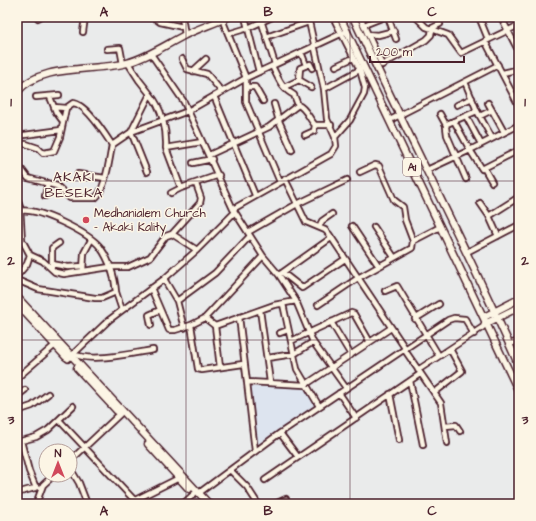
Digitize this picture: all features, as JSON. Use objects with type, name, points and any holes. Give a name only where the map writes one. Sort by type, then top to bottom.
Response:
[{"type":"main road","name":"A1","points":[[340,17],[344,33],[390,120],[519,392]]},
{"type":"main road","name":"A1","points":[[353,17],[399,115],[467,252],[519,366]]},
{"type":"main road","points":[[17,92],[32,79],[45,74],[125,63],[151,54],[185,35],[225,18]]},
{"type":"main road","points":[[17,297],[197,494],[203,504]]},
{"type":"main road","points":[[486,320],[494,311],[519,299]]},
{"type":"main road","points":[[17,304],[55,345],[71,356],[120,414],[179,478],[209,504]]},
{"type":"main road","points":[[486,320],[497,318],[519,307]]},
{"type":"street","points":[[83,32],[85,17]]},
{"type":"street","points":[[153,17],[184,27]]},
{"type":"street","points":[[182,17],[185,35]]},
{"type":"street","points":[[245,17],[259,72]]},
{"type":"street","points":[[228,34],[248,28],[260,20],[272,17]]},
{"type":"street","points":[[333,17],[344,33],[353,58],[362,69],[365,88],[364,94],[350,120],[335,137]]},
{"type":"street","points":[[360,17],[382,65],[426,40],[431,35],[432,28]]},
{"type":"street","points":[[364,25],[384,17]]},
{"type":"street","points":[[388,17],[396,39]]},
{"type":"street","points":[[416,17],[423,25],[444,32],[448,35],[461,53],[519,25]]},
{"type":"street","points":[[440,17],[440,24],[444,32]]},
{"type":"street","points":[[479,17],[498,65],[519,106]]},
{"type":"street","points":[[501,17],[519,52]]},
{"type":"street","points":[[225,18],[228,34],[246,78],[246,102],[280,182]]},
{"type":"street","points":[[260,20],[273,65],[284,88],[287,92],[294,95],[298,105],[303,108],[315,125],[331,125]]},
{"type":"street","points":[[71,356],[122,310],[164,279],[197,250],[234,210],[255,195],[331,154],[336,146],[335,137],[328,119],[324,89],[309,20],[266,37]]},
{"type":"street","points":[[432,28],[440,24]]},
{"type":"street","points":[[367,34],[378,35],[394,31]]},
{"type":"street","points":[[17,169],[22,170],[28,178],[36,181],[48,182],[60,188],[70,198],[94,198],[99,194],[105,178],[112,145],[131,132],[188,111],[246,78],[344,33]]},
{"type":"street","points":[[107,49],[120,48],[125,63],[156,101],[163,120],[167,155],[181,188]]},
{"type":"street","points":[[301,52],[306,65]]},
{"type":"street","points":[[151,54],[181,97],[219,175],[234,210],[263,256],[281,274],[302,288],[344,259]]},
{"type":"street","points":[[336,66],[353,58]]},
{"type":"street","points":[[182,59],[185,67],[193,71],[207,74],[222,92]]},
{"type":"street","points":[[193,71],[206,59]]},
{"type":"street","points":[[299,80],[300,68],[310,64],[312,68]]},
{"type":"street","points":[[390,120],[498,65]]},
{"type":"street","points":[[324,89],[362,69]]},
{"type":"street","points":[[503,73],[519,69]]},
{"type":"street","points":[[284,88],[299,80]]},
{"type":"street","points":[[299,80],[312,87]]},
{"type":"street","points":[[465,82],[477,111],[492,138]]},
{"type":"street","points":[[246,87],[255,87],[262,101]]},
{"type":"street","points":[[147,172],[131,132],[150,94]]},
{"type":"street","points":[[36,97],[50,97],[59,95]]},
{"type":"street","points":[[214,96],[255,195]]},
{"type":"street","points":[[50,97],[62,120]]},
{"type":"street","points":[[456,105],[472,98]]},
{"type":"street","points":[[17,144],[38,148],[41,153],[51,153],[56,149],[66,108],[73,103],[80,105],[102,130],[112,145]]},
{"type":"street","points":[[488,103],[504,132]]},
{"type":"street","points":[[274,104],[279,121],[292,150]]},
{"type":"street","points":[[193,163],[210,157],[279,121],[298,105]]},
{"type":"street","points":[[54,107],[66,108]]},
{"type":"street","points":[[480,116],[492,110]]},
{"type":"street","points":[[446,125],[477,111]]},
{"type":"street","points":[[440,114],[446,125],[447,135],[466,178]]},
{"type":"street","points":[[466,116],[481,144]]},
{"type":"street","points":[[324,125],[328,119]]},
{"type":"street","points":[[454,121],[480,168],[484,168],[492,182]]},
{"type":"street","points":[[305,135],[314,131],[315,125]]},
{"type":"street","points":[[427,170],[519,125]]},
{"type":"street","points":[[17,136],[61,130]]},
{"type":"street","points":[[28,145],[30,134]]},
{"type":"street","points":[[166,148],[202,142]]},
{"type":"street","points":[[484,168],[519,150]]},
{"type":"street","points":[[318,305],[378,265],[412,248],[413,241],[405,220],[403,207],[394,200],[378,166],[374,165],[360,172]]},
{"type":"street","points":[[78,174],[105,178]]},
{"type":"street","points":[[171,193],[219,175]]},
{"type":"street","points":[[285,179],[306,222],[325,230],[331,238],[441,403],[447,443]]},
{"type":"street","points":[[177,302],[215,273],[249,234],[297,204],[347,180]]},
{"type":"street","points":[[45,196],[48,182]]},
{"type":"street","points":[[17,199],[20,211],[20,240],[30,255],[43,261],[52,270],[64,274],[110,267],[130,267],[153,255],[166,236],[172,234],[200,203],[201,198],[196,184]]},
{"type":"street","points":[[489,216],[519,197]]},
{"type":"street","points":[[480,203],[489,216],[498,236]]},
{"type":"street","points":[[20,211],[27,210],[40,213],[61,222],[91,240],[101,248],[113,274],[116,292],[122,310]]},
{"type":"street","points":[[319,227],[322,221],[332,214]]},
{"type":"street","points":[[467,252],[519,225]]},
{"type":"street","points":[[352,226],[378,265]]},
{"type":"street","points":[[374,227],[394,257]]},
{"type":"street","points":[[413,241],[440,227]]},
{"type":"street","points":[[172,234],[197,250]]},
{"type":"street","points":[[281,274],[331,238]]},
{"type":"street","points":[[83,271],[84,253],[91,240]]},
{"type":"street","points":[[52,270],[52,248],[59,243]]},
{"type":"street","points":[[17,276],[27,264],[30,255]]},
{"type":"street","points":[[151,288],[169,330],[184,328],[205,318],[263,256]]},
{"type":"street","points":[[52,264],[68,267],[83,266]]},
{"type":"street","points":[[281,274],[296,301],[313,342],[346,388]]},
{"type":"street","points":[[164,279],[177,302],[184,328]]},
{"type":"street","points":[[17,280],[38,289],[95,298],[102,298],[116,292]]},
{"type":"street","points":[[385,291],[397,286],[415,319],[439,356]]},
{"type":"street","points":[[215,326],[274,305],[296,301]]},
{"type":"street","points":[[283,304],[297,369],[305,385],[319,406]]},
{"type":"street","points":[[415,319],[439,304]]},
{"type":"street","points":[[151,326],[149,315],[160,310]]},
{"type":"street","points":[[260,310],[270,382]]},
{"type":"street","points":[[291,341],[353,313],[370,342]]},
{"type":"street","points":[[239,317],[255,451]]},
{"type":"street","points":[[205,318],[215,326],[220,367]]},
{"type":"street","points":[[183,504],[280,433],[425,334],[454,318],[465,319],[474,334]]},
{"type":"street","points":[[265,480],[410,381],[439,356],[483,327],[486,320]]},
{"type":"street","points":[[331,322],[351,355]]},
{"type":"street","points":[[191,325],[198,369],[202,370],[244,364]]},
{"type":"street","points":[[247,382],[305,385],[391,328]]},
{"type":"street","points":[[280,333],[288,330]]},
{"type":"street","points":[[509,344],[519,340]]},
{"type":"street","points":[[267,358],[294,354],[313,342]]},
{"type":"street","points":[[17,378],[55,345]]},
{"type":"street","points":[[434,393],[462,371],[450,349]]},
{"type":"street","points":[[71,356],[84,358],[113,357],[132,352],[153,350]]},
{"type":"street","points":[[410,381],[423,445]]},
{"type":"street","points":[[17,396],[25,390]]},
{"type":"street","points":[[338,393],[356,418]]},
{"type":"street","points":[[17,411],[32,406],[48,394]]},
{"type":"street","points":[[390,394],[399,440]]},
{"type":"street","points":[[36,488],[19,441],[36,437],[59,420],[73,406]]},
{"type":"street","points":[[78,453],[120,414]]},
{"type":"street","points":[[59,420],[136,502]]},
{"type":"street","points":[[445,426],[456,425],[460,431]]},
{"type":"street","points":[[280,433],[298,457]]},
{"type":"street","points":[[231,470],[247,487],[258,504]]},
{"type":"street","points":[[127,504],[136,502],[179,478]]},
{"type":"street","points":[[78,481],[87,504]]},
{"type":"street","points":[[17,493],[43,485]]},
{"type":"street","points":[[36,504],[43,485]]},
{"type":"street","points":[[39,498],[43,504]]},
{"type":"street","points":[[278,504],[286,499]]},
{"type":"shaded area","points":[[251,387],[306,387],[316,406],[258,446]]},
{"type":"place","name":"Medhanialem Church - Akaki Kality","points":[[86,220]]},
{"type":"district","name":"AKAKI BESEKA","points":[[74,184]]}]
